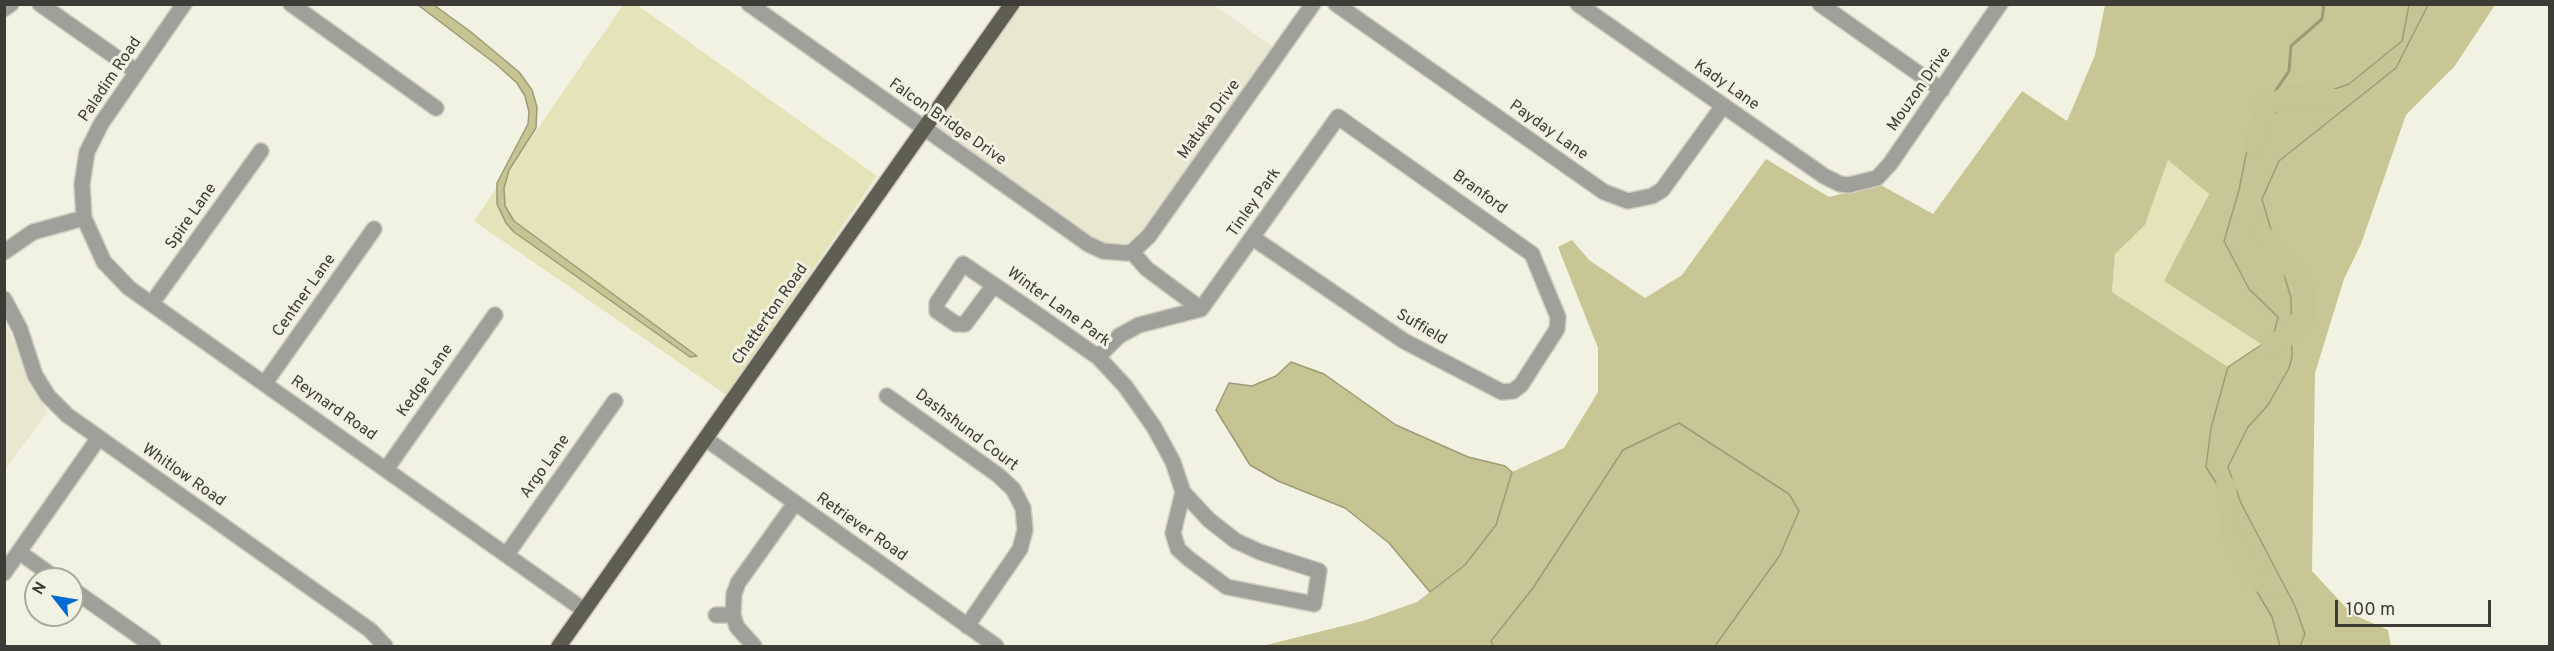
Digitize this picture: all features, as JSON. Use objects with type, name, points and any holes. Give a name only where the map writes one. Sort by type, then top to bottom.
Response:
[{"type":"main road","name":"Chatterton Road","points":[[559,646],[1012,4]]},
{"type":"street","points":[[4,9],[11,4]]},
{"type":"street","points":[[40,4],[137,72]]},
{"type":"street","name":"Paladim Road","points":[[84,218],[81,198],[87,152],[101,124],[184,4]]},
{"type":"street","points":[[291,4],[436,108]]},
{"type":"street","name":"Falcon Bridge Drive","points":[[749,4],[1088,244],[1112,253],[1132,252]]},
{"type":"street","name":"Matuka Drive","points":[[1132,252],[1149,236],[1313,4]]},
{"type":"street","name":"Payday Lane","points":[[1336,4],[1604,192],[1628,201],[1652,196],[1662,190],[1723,106]]},
{"type":"street","name":"Kady Lane","points":[[1578,4],[1824,176],[1840,184],[1858,184]]},
{"type":"street","points":[[1820,4],[1942,90]]},
{"type":"street","name":"Mouzon Drive","points":[[1858,184],[1877,178],[1890,164],[2000,4]]},
{"type":"street","name":"Tinley Park","points":[[1202,309],[1338,117]]},
{"type":"street","name":"Branford","points":[[1338,117],[1527,250],[1535,260],[1558,317],[1557,329]]},
{"type":"street","name":"Spire Lane","points":[[152,303],[261,151]]},
{"type":"street","points":[[4,252],[33,232],[84,218]]},
{"type":"street","name":"Reynard Road","points":[[84,218],[104,262],[123,283],[387,468],[584,610]]},
{"type":"street","name":"Centner Lane","points":[[265,383],[374,229]]},
{"type":"street","name":"Suffield","points":[[1253,238],[1404,341],[1502,392],[1513,390],[1521,385],[1557,329]]},
{"type":"street","points":[[1132,252],[1147,269],[1202,309]]},
{"type":"street","name":"Winter Lane Park","points":[[994,285],[965,324],[956,324],[937,311],[937,303],[963,264],[994,285],[1098,357],[1125,386],[1154,427],[1173,462],[1183,492],[1209,520],[1236,542],[1282,561],[1319,571],[1314,604],[1227,587],[1189,559],[1178,549],[1173,533],[1183,492]]},
{"type":"street","name":"Whitlow Road","points":[[4,299],[20,329],[30,362],[42,386],[67,415],[370,630],[386,646]]},
{"type":"street","points":[[1098,357],[1119,336],[1139,325],[1202,309]]},
{"type":"street","name":"Kedge Lane","points":[[387,468],[495,315]]},
{"type":"street","name":"Dashshund Court","points":[[887,396],[998,475],[1013,489],[1023,508],[1025,530],[1020,549],[968,626]]},
{"type":"street","name":"Argo Lane","points":[[507,554],[615,401]]},
{"type":"street","points":[[4,573],[98,439]]},
{"type":"street","name":"Retriever Road","points":[[706,439],[996,646]]},
{"type":"street","points":[[754,646],[740,632],[733,615],[732,601],[738,583],[795,503]]},
{"type":"street","points":[[19,552],[40,567]]},
{"type":"street","points":[[84,597],[153,646]]},
{"type":"street","points":[[716,615],[733,615]]},
{"type":"shaded area","points":[[418,5],[434,5],[471,32],[519,72],[532,90],[537,107],[536,128],[509,170],[504,188],[505,206],[514,221],[697,356],[690,357],[514,232],[506,223],[497,204],[497,183],[528,124],[529,112],[525,96],[517,83],[497,65]]},
{"type":"shaded area","points":[[1022,5],[1214,5],[1287,57],[1150,247],[1117,261],[1089,255],[924,138]]},
{"type":"shaded area","points":[[2105,5],[2409,5],[2402,41],[2349,84],[2286,106],[2239,190],[2224,241],[2249,289],[2278,317],[2273,337],[2261,344],[2164,281],[2209,194],[2168,160],[2145,225],[2115,254],[2112,292],[2228,367],[2211,428],[2206,467],[2218,486],[2240,538],[2256,590],[2272,617],[2280,646],[1715,646],[1780,555],[1533,588],[1491,641],[1493,646],[1262,646],[1363,621],[1417,602],[1465,565],[1496,525],[1512,472],[1564,448],[1598,392],[1598,348],[1558,247],[1572,240],[1589,260],[1645,298],[1682,275],[1766,159],[1829,197],[1879,184],[1933,214],[2022,91],[2067,121],[2095,55]]},
{"type":"shaded area","points":[[2409,5],[2428,5],[2396,68],[2279,161],[2262,199],[2291,298],[2292,357],[2289,368],[2268,405],[2248,427],[2228,467],[2241,503],[2295,606],[2305,634],[2300,646],[2280,646],[2272,617],[2256,590],[2240,538],[2218,486],[2206,467],[2211,428],[2228,367],[2273,337],[2278,317],[2249,289],[2224,241],[2239,190],[2252,125],[2286,106],[2349,84],[2402,41]]},
{"type":"shaded area","points":[[2427,5],[2495,5],[2454,67],[2406,115],[2361,244],[2344,279],[2315,373],[2312,571],[2352,614],[2388,630],[2391,646],[2300,646],[2305,633],[2295,606],[2241,503],[2228,467],[2248,427],[2268,405],[2291,298],[2262,199],[2279,161],[2396,68]]},
{"type":"shaded area","points":[[4,320],[47,412],[5,470],[4,470]]},
{"type":"shaded area","points":[[1291,362],[1324,374],[1396,425],[1468,457],[1505,466],[1512,472],[1496,525],[1465,565],[1430,592],[1389,543],[1345,508],[1278,481],[1250,465],[1216,410],[1229,383],[1252,386],[1276,376]]},
{"type":"shaded area","points":[[1679,423],[1789,494],[1799,511],[1780,555],[1715,646],[1493,646],[1491,641],[1533,588],[1623,450]]},
{"type":"green space","points":[[623,5],[637,5],[877,176],[726,395],[474,221]]},
{"type":"green space","points":[[2168,160],[2209,193],[2165,281],[2261,344],[2228,367],[2112,292],[2115,253],[2145,225]]},
{"type":"waterway","points":[[2266,105],[2289,71],[2291,46],[2322,19],[2324,4]]},
{"type":"waterway","points":[[2254,146],[2266,105],[2293,95],[2335,99]]},
{"type":"waterway","points":[[2261,233],[2302,281],[2308,309],[2289,335],[2271,345]]},
{"type":"waterway","points":[[2226,486],[2230,534],[2251,575],[2272,590]]}]
